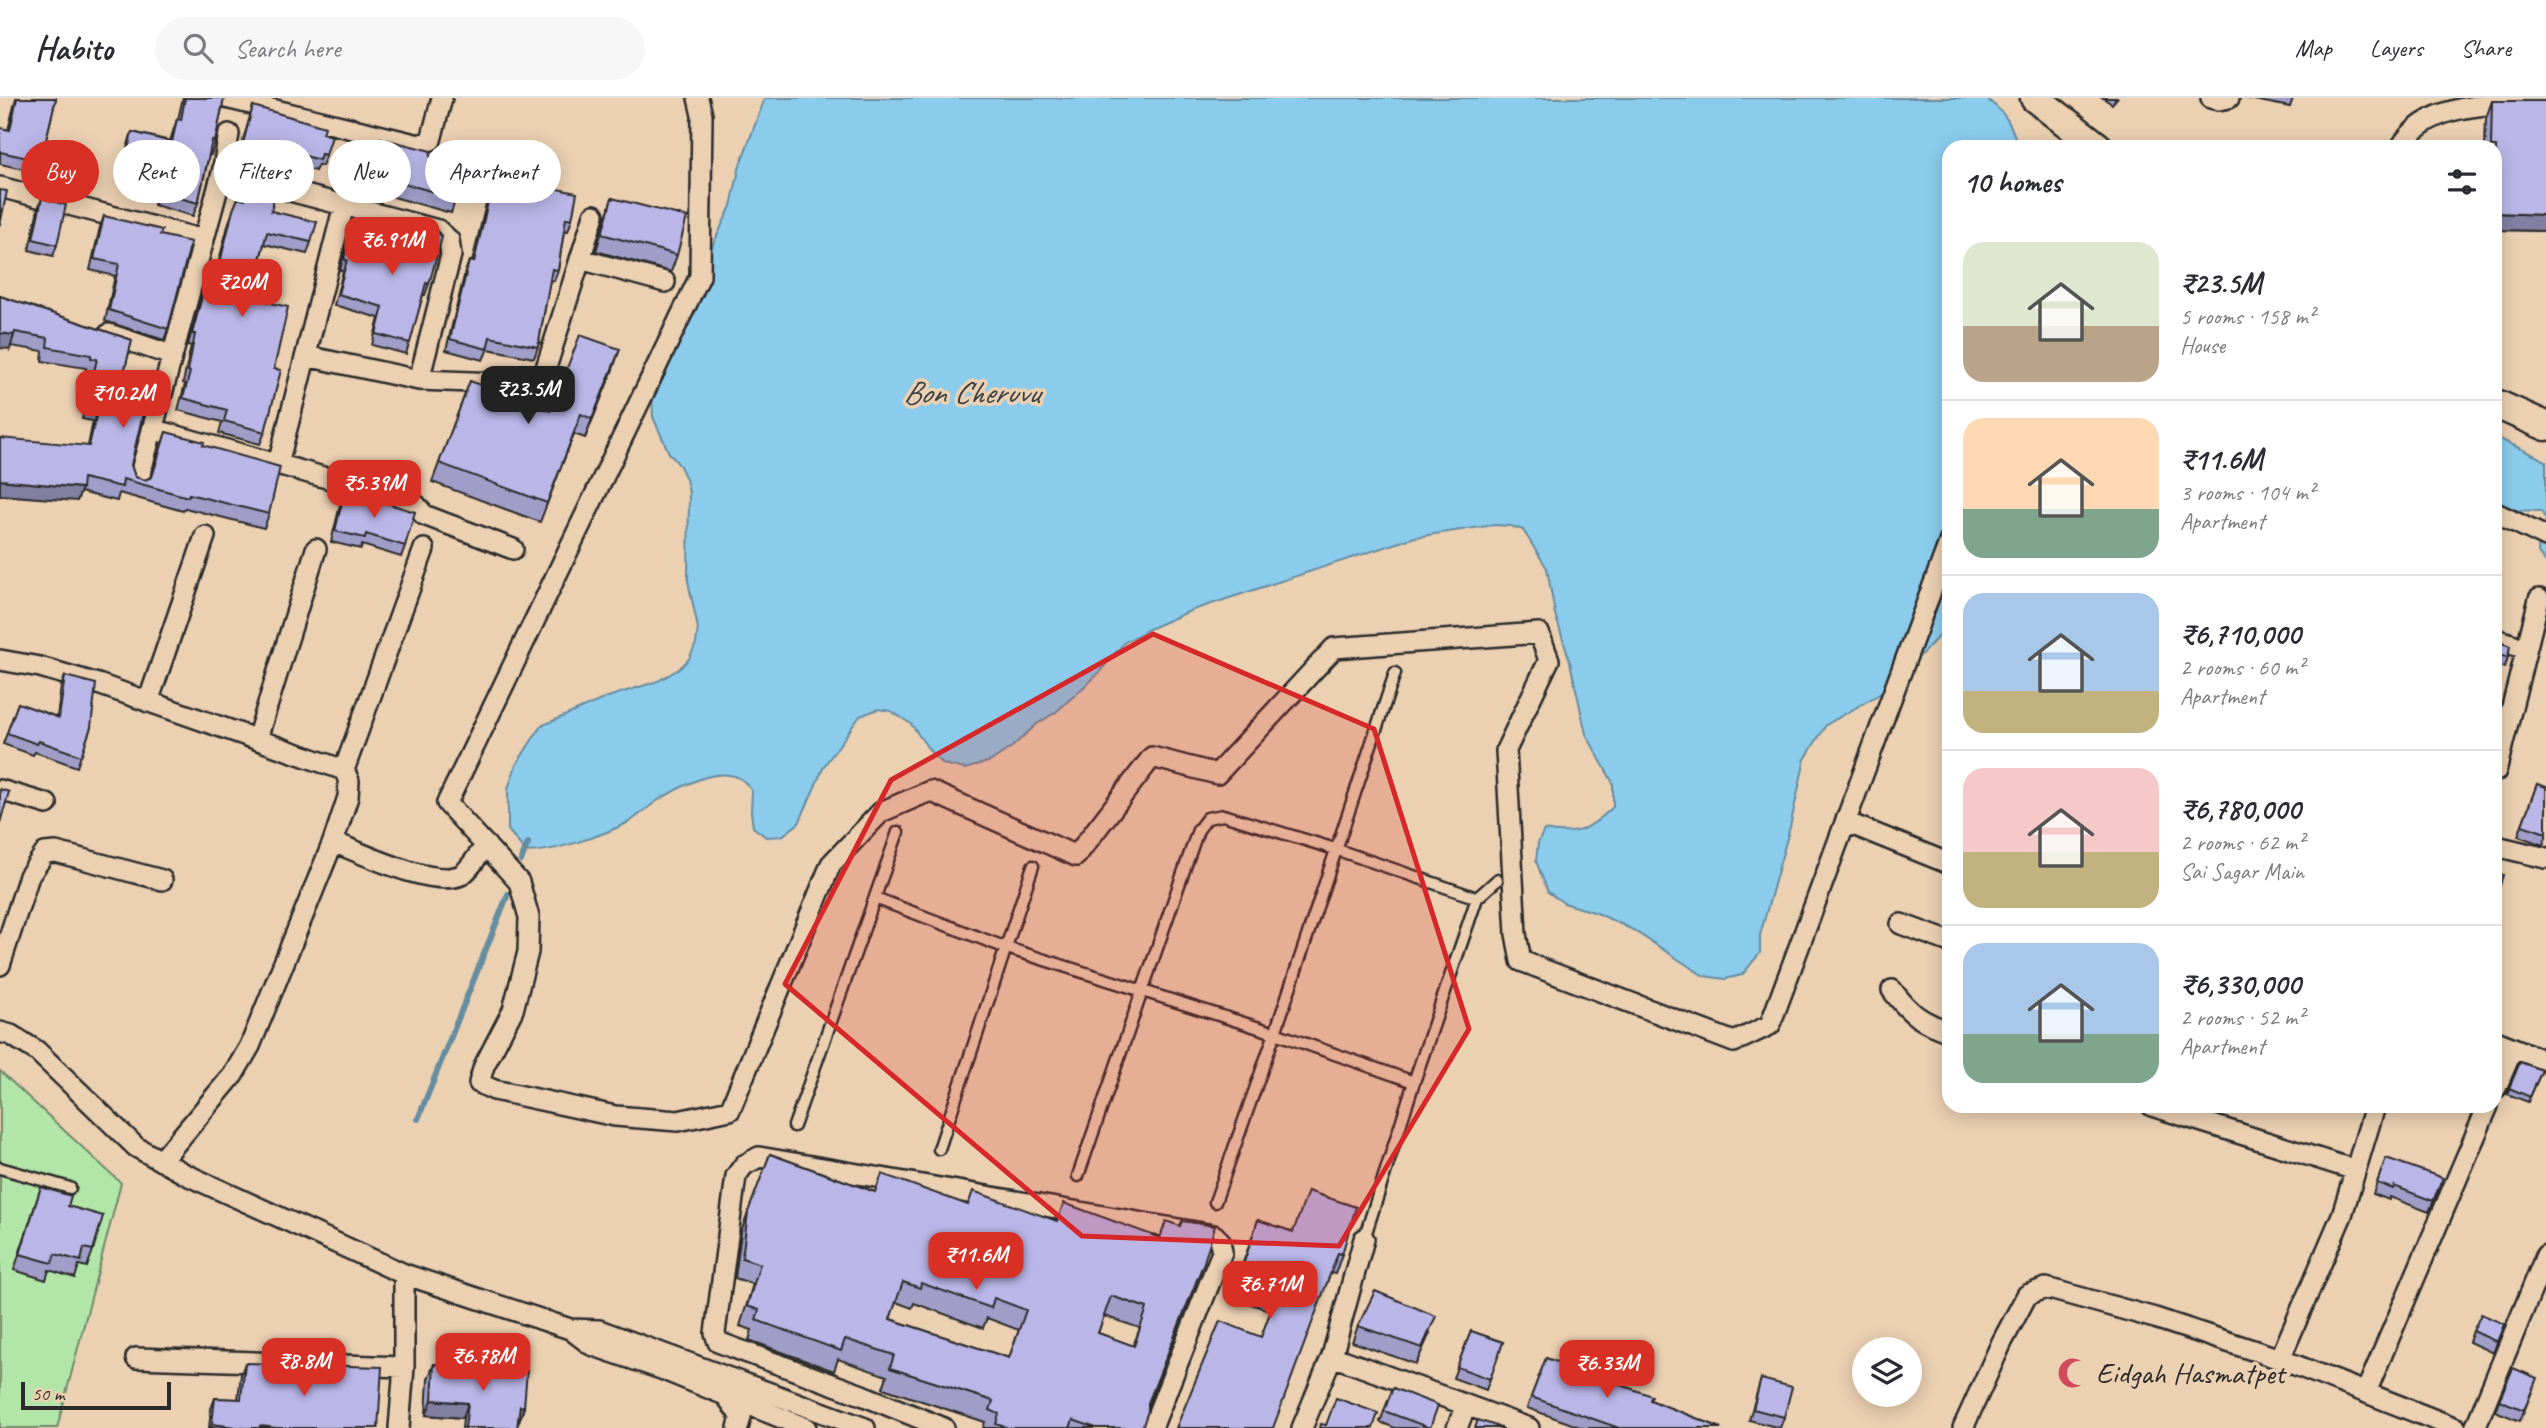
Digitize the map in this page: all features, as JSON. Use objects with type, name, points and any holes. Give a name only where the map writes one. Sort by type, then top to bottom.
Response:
[{"type":"street","points":[[226,98],[419,145],[431,140],[442,98]]},
{"type":"street","points":[[698,98],[702,115],[700,275],[447,803],[519,882],[529,917],[528,952],[513,1010],[484,1066],[479,1083],[494,1090],[615,1116],[678,1121],[730,1110],[831,864],[881,812],[930,791],[1076,856],[1152,757],[1217,774],[1334,648],[1539,633],[1549,660],[1506,750],[1516,934],[1521,961],[1734,1042],[1770,1025],[1942,562]]},
{"type":"street","points":[[2035,98],[2089,140]]},
{"type":"street","points":[[2211,98],[2229,98]]},
{"type":"street","points":[[2405,140],[2433,117],[2474,106],[2546,103]]},
{"type":"street","points":[[228,140],[229,134]]},
{"type":"street","points":[[0,187],[204,240]]},
{"type":"street","points":[[314,197],[438,230],[449,240],[451,255],[419,380]]},
{"type":"street","points":[[138,482],[214,203]]},
{"type":"street","points":[[278,464],[344,205]]},
{"type":"street","points":[[306,356],[419,380],[525,384],[538,379],[546,368],[594,215]]},
{"type":"street","points":[[580,259],[665,282]]},
{"type":"street","points":[[95,329],[171,355]]},
{"type":"street","points":[[2502,407],[2546,426]]},
{"type":"street","points":[[152,429],[405,500],[416,505],[424,515],[513,550]]},
{"type":"street","points":[[2502,516],[2546,537]]},
{"type":"street","points":[[148,702],[205,537]]},
{"type":"street","points":[[257,740],[316,549]]},
{"type":"street","points":[[161,1161],[233,1075],[250,1046],[334,842],[348,797],[349,781],[344,770],[424,549]]},
{"type":"street","points":[[2502,747],[2539,599]]},
{"type":"street","points":[[2502,641],[2526,649]]},
{"type":"street","points":[[0,660],[40,667],[344,770]]},
{"type":"street","points":[[0,790],[47,804]]},
{"type":"street","points":[[1846,822],[1942,861]]},
{"type":"street","points":[[334,842],[421,875],[443,879],[463,874],[485,845]]},
{"type":"street","points":[[2502,847],[2545,853]]},
{"type":"street","points":[[0,965],[29,876],[45,853],[55,852],[162,880]]},
{"type":"street","points":[[1901,924],[1942,939]]},
{"type":"street","points":[[1892,990],[1920,1020],[1942,1029]]},
{"type":"street","points":[[0,1032],[11,1035],[37,1051],[136,1147],[187,1175],[404,1274],[570,1329],[599,1330],[664,1361],[727,1397],[800,1426]]},
{"type":"street","points":[[2504,1044],[2546,1062]]},
{"type":"street","points":[[2174,1113],[2355,1170]]},
{"type":"street","points":[[2280,1359],[2342,1215],[2373,1113]]},
{"type":"street","points":[[2366,1392],[2485,1113]]},
{"type":"street","points":[[944,1428],[718,1342],[715,1338],[736,1176],[744,1165],[759,1157],[1214,1235],[1220,1241],[1222,1252],[1152,1428]]},
{"type":"street","points":[[1302,1428],[1332,1356],[1364,1239]]},
{"type":"street","points":[[2475,1428],[2546,1255]]},
{"type":"street","points":[[399,1428],[404,1367],[404,1274]]},
{"type":"street","points":[[1963,1428],[2002,1342],[2028,1295],[2046,1288],[2155,1318],[2280,1359],[2456,1428]]},
{"type":"street","points":[[1332,1356],[1529,1428]]},
{"type":"street","points":[[136,1358],[404,1367]]},
{"type":"street","points":[[664,1361],[842,1422]]},
{"type":"street","points":[[830,1385],[842,1422]]},
{"type":"street","points":[[842,1422],[862,1395]]},
{"type":"street","points":[[727,1397],[741,1417],[738,1428]]},
{"type":"street","points":[[1457,1428],[1466,1405]]},
{"type":"street","points":[[767,1428],[800,1426]]},
{"type":"lane","points":[[1215,1202],[1275,1033],[1395,673]]},
{"type":"lane","points":[[1078,1176],[1140,990],[1198,830],[1207,818],[1223,814],[1477,898]]},
{"type":"lane","points":[[794,1126],[898,832]]},
{"type":"lane","points":[[939,1149],[1033,866]]},
{"type":"lane","points":[[1364,1239],[1477,898],[1497,880]]},
{"type":"lane","points":[[875,898],[1004,947],[1275,1033],[1414,1082]]},
{"type":"lane","points":[[0,1168],[71,1188]]},
{"type":"highlighted area","points":[[1153,634],[1374,729],[1469,1029],[1339,1246],[1082,1236],[785,984],[891,780]]},
{"type":"green space","points":[[0,1071],[121,1183],[57,1428],[0,1428]]},
{"type":"water","name":"Bon Cheruvu","points":[[765,98],[1985,98],[2003,113],[2015,140],[1942,140],[1942,632],[1890,688],[1826,725],[1805,759],[1790,827],[1760,935],[1760,953],[1742,975],[1725,979],[1704,976],[1633,930],[1597,913],[1564,903],[1548,892],[1536,861],[1538,843],[1544,830],[1574,832],[1590,826],[1613,807],[1613,783],[1586,734],[1570,662],[1555,614],[1547,568],[1523,530],[1511,526],[1494,525],[1415,537],[1190,611],[1151,628],[1125,642],[1096,676],[1013,746],[991,761],[965,769],[943,764],[911,724],[891,711],[878,709],[860,716],[824,766],[799,823],[782,836],[766,837],[753,827],[752,791],[741,779],[721,775],[699,779],[678,789],[629,822],[607,832],[548,850],[525,851],[508,830],[508,789],[516,765],[541,726],[608,697],[658,681],[679,669],[689,659],[696,644],[698,628],[688,581],[689,493],[680,466],[669,453],[653,417],[652,393],[702,268],[731,206],[740,165]]},
{"type":"water","points":[[2502,440],[2546,461],[2546,520],[2541,511],[2512,510],[2502,521]]},
{"type":"water","points":[[2546,520],[2546,563],[2538,553]]},
{"type":"building","points":[[17,98],[56,98],[46,140],[21,140],[21,156],[0,152],[0,128],[10,130]]},
{"type":"building","points":[[185,98],[224,98],[200,194],[200,140],[172,140],[177,119],[181,120]]},
{"type":"building","points":[[2492,101],[2546,101],[2546,215],[2502,213],[2502,140],[2491,140]]},
{"type":"building","points":[[253,106],[325,127],[323,133],[332,136],[328,140],[326,155],[321,154],[319,160],[314,159],[314,140],[244,140]]},
{"type":"building","points":[[132,132],[164,140],[130,140]]},
{"type":"building","points":[[411,146],[425,149],[425,189],[411,185]]},
{"type":"building","points":[[0,190],[7,191],[0,225]]},
{"type":"building","points":[[561,190],[577,193],[572,219],[566,218],[558,270],[552,269],[538,347],[490,337],[487,349],[450,339],[469,261],[474,262],[488,203],[561,203]]},
{"type":"building","points":[[612,198],[687,217],[677,255],[602,234]]},
{"type":"building","points":[[41,203],[66,205],[57,245],[33,239]]},
{"type":"building","points":[[236,203],[273,203],[271,211],[317,222],[311,242],[267,232],[250,298],[288,307],[274,369],[281,370],[265,432],[224,421],[227,410],[183,398],[190,372],[188,371],[195,334],[192,334],[203,293],[212,295]]},
{"type":"building","points":[[104,216],[162,230],[160,235],[191,242],[168,329],[109,310],[119,264],[94,259]]},
{"type":"building","points":[[404,224],[437,231],[442,237],[410,343],[376,334],[383,307],[338,294],[347,260],[344,259],[350,234],[399,246]]},
{"type":"building","points":[[0,296],[132,340],[120,389],[147,396],[131,465],[135,477],[145,480],[152,477],[166,432],[204,442],[203,445],[280,467],[269,514],[189,494],[188,497],[123,479],[122,487],[83,478],[82,488],[0,480],[0,438],[89,446],[98,408],[86,405],[97,359],[91,358],[91,355],[47,347],[48,338],[15,332],[14,335],[0,333]]},
{"type":"building","points":[[580,335],[620,349],[592,419],[581,414],[547,503],[439,463],[470,381],[550,411]]},
{"type":"building","points":[[344,494],[415,512],[405,546],[366,534],[365,538],[335,531]]},
{"type":"building","points":[[2502,643],[2510,646],[2508,657],[2502,656]]},
{"type":"building","points":[[65,676],[96,684],[91,727],[81,756],[7,733],[18,703],[59,718]]},
{"type":"building","points":[[2537,784],[2546,787],[2546,833],[2522,825]]},
{"type":"building","points":[[0,789],[9,792],[0,823]]},
{"type":"building","points":[[2520,1062],[2542,1070],[2530,1097],[2509,1088]]},
{"type":"building","points":[[770,1154],[875,1192],[882,1174],[968,1205],[973,1191],[1057,1221],[1064,1203],[1160,1238],[1166,1221],[1180,1226],[1182,1221],[1215,1226],[1204,1262],[1148,1403],[1142,1428],[1096,1428],[1073,1420],[1070,1428],[1008,1428],[996,1424],[999,1414],[990,1410],[993,1401],[890,1368],[894,1355],[845,1339],[841,1351],[756,1320],[759,1310],[747,1306],[760,1264],[742,1258],[748,1212]],"holes":[[[903,1282],[920,1288],[921,1283],[991,1308],[994,1298],[1026,1310],[1009,1358],[890,1319]],[[1111,1296],[1147,1308],[1134,1346],[1098,1333]]]},
{"type":"building","points":[[2386,1158],[2443,1178],[2433,1201],[2394,1186],[2393,1189],[2377,1183]]},
{"type":"building","points":[[41,1187],[71,1196],[68,1206],[103,1216],[93,1250],[84,1248],[81,1261],[55,1254],[52,1263],[20,1254]]},
{"type":"building","points":[[1308,1191],[1356,1207],[1342,1254],[1338,1253],[1273,1428],[1176,1428],[1220,1321],[1261,1337],[1278,1291],[1239,1277],[1258,1220],[1293,1232]]},
{"type":"building","points":[[1375,1291],[1436,1316],[1422,1348],[1358,1326]]},
{"type":"building","points":[[2481,1314],[2504,1324],[2497,1342],[2473,1331]]},
{"type":"building","points":[[1471,1331],[1503,1342],[1490,1379],[1457,1367]]},
{"type":"building","points":[[1546,1358],[1652,1396],[1650,1400],[1721,1428],[1619,1428],[1531,1397]]},
{"type":"building","points":[[245,1363],[382,1367],[378,1428],[244,1428],[212,1424],[215,1398],[241,1399]]},
{"type":"building","points":[[434,1364],[527,1370],[524,1407],[520,1406],[517,1428],[465,1428],[468,1403],[432,1400]]},
{"type":"building","points":[[2513,1368],[2537,1378],[2524,1410],[2499,1400]]},
{"type":"building","points":[[1761,1379],[1792,1387],[1784,1417],[1753,1409]]},
{"type":"building","points":[[1393,1388],[1438,1405],[1430,1428],[1384,1411]]},
{"type":"building","points":[[1336,1398],[1378,1413],[1373,1428],[1320,1428],[1321,1424],[1326,1425]]},
{"type":"building","points":[[1478,1420],[1502,1428],[1475,1428]]},
{"type":"waterway","points":[[521,861],[528,843]]},
{"type":"waterway","points":[[418,1119],[508,894]]},
{"type":"place","name":"Eidgah Hasmatpet","points":[[2073,1373]]}]
